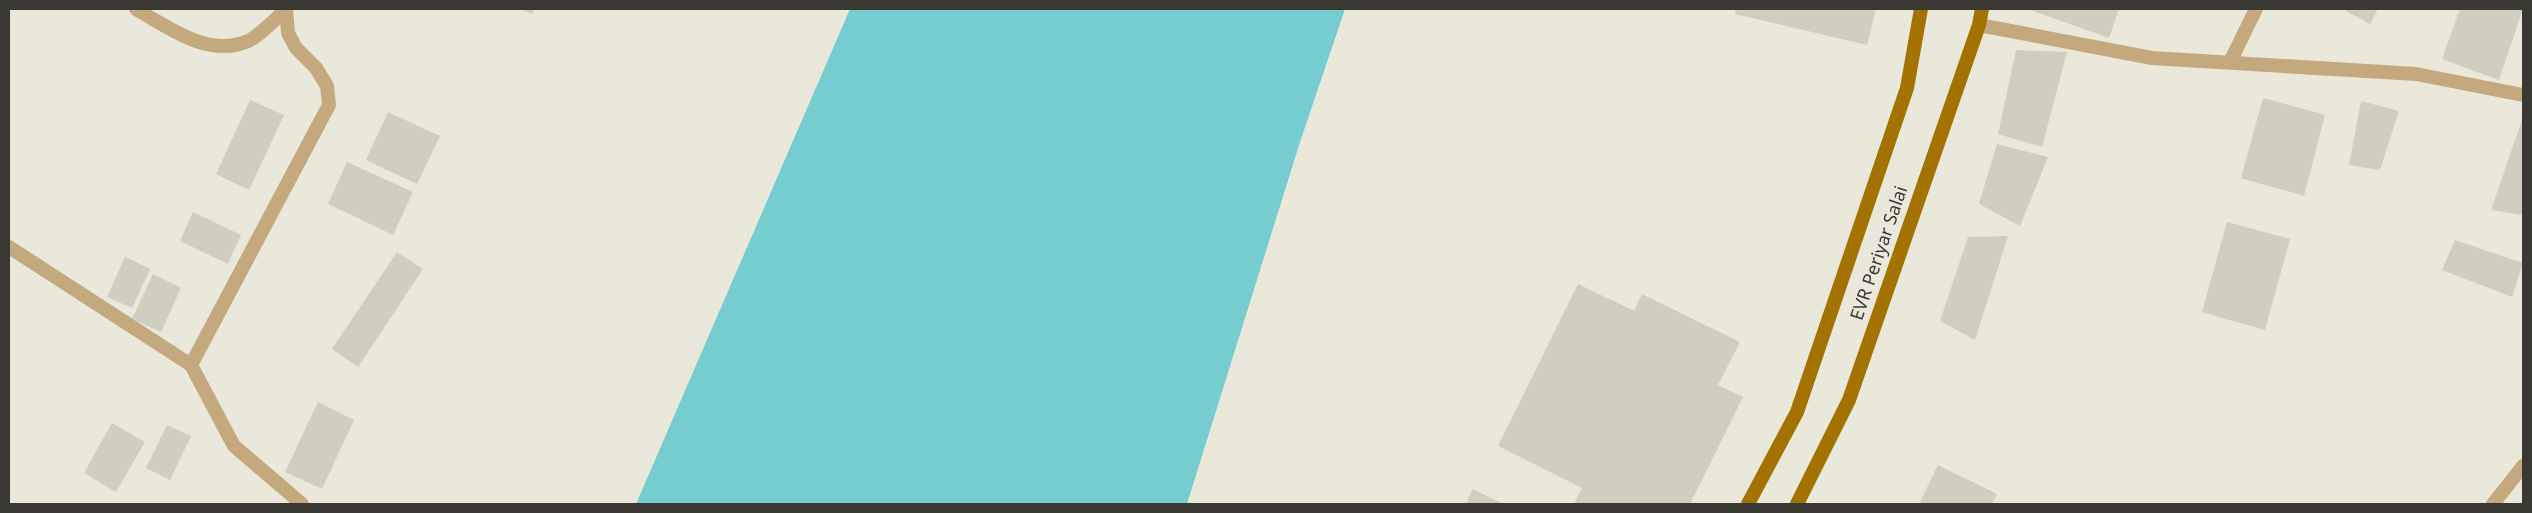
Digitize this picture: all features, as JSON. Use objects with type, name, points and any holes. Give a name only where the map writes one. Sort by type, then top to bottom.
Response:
[{"type":"main road","name":"EVR Periyar Salai","points":[[1748,504],[1797,412],[1907,88],[1921,9]]},
{"type":"main road","name":"EVR Periyar Salai","points":[[1797,504],[1848,400],[1982,9]]},
{"type":"street","points":[[136,9],[183,36],[215,47],[248,41],[286,9]]},
{"type":"street","points":[[191,365],[329,105],[328,86],[316,68],[296,48],[288,33],[286,9]]},
{"type":"street","points":[[2230,62],[2256,9]]},
{"type":"street","points":[[1978,25],[2152,58],[2416,74],[2523,95]]},
{"type":"street","points":[[9,247],[191,365],[234,446],[302,504]]},
{"type":"street","points":[[2493,504],[2523,466]]},
{"type":"water","points":[[850,9],[1345,9],[1300,142],[1187,504],[636,504]]},
{"type":"building","points":[[521,9],[535,9],[532,14]]},
{"type":"building","points":[[1736,9],[1876,9],[1867,45],[1735,14]]},
{"type":"building","points":[[2028,9],[2119,9],[2109,38]]},
{"type":"building","points":[[2343,9],[2378,9],[2370,24]]},
{"type":"building","points":[[2460,9],[2523,9],[2499,80],[2442,59]]},
{"type":"building","points":[[2016,50],[2067,52],[2042,147],[1998,134]]},
{"type":"building","points":[[2263,98],[2325,115],[2304,196],[2241,178]]},
{"type":"building","points":[[250,100],[284,115],[249,190],[216,174]]},
{"type":"building","points":[[2361,101],[2399,111],[2380,170],[2349,165]]},
{"type":"building","points":[[388,112],[440,136],[417,184],[366,160]]},
{"type":"building","points":[[2523,117],[2523,215],[2491,210]]},
{"type":"building","points":[[1997,144],[2048,157],[2020,226],[1979,204]]},
{"type":"building","points":[[347,162],[413,192],[393,235],[328,204]]},
{"type":"building","points":[[193,212],[241,235],[228,264],[180,241]]},
{"type":"building","points":[[2227,222],[2290,239],[2265,330],[2202,312]]},
{"type":"building","points":[[2008,236],[1975,340],[1940,321],[1968,237]]},
{"type":"building","points":[[2455,240],[2523,263],[2512,297],[2442,270]]},
{"type":"building","points":[[397,252],[423,269],[358,367],[332,349]]},
{"type":"building","points":[[125,257],[150,269],[132,308],[107,297]]},
{"type":"building","points":[[153,274],[181,288],[161,332],[132,319]]},
{"type":"building","points":[[1578,284],[1634,311],[1642,294],[1740,342],[1718,385],[1743,397],[1690,504],[1574,504],[1582,488],[1498,446]]},
{"type":"building","points":[[318,402],[354,420],[322,489],[285,472]]},
{"type":"building","points":[[112,423],[145,442],[116,492],[84,473]]},
{"type":"building","points":[[167,425],[191,436],[170,480],[146,468]]},
{"type":"building","points":[[1938,465],[1997,494],[1992,504],[1919,504]]},
{"type":"building","points":[[1473,489],[1503,504],[1466,504]]}]
